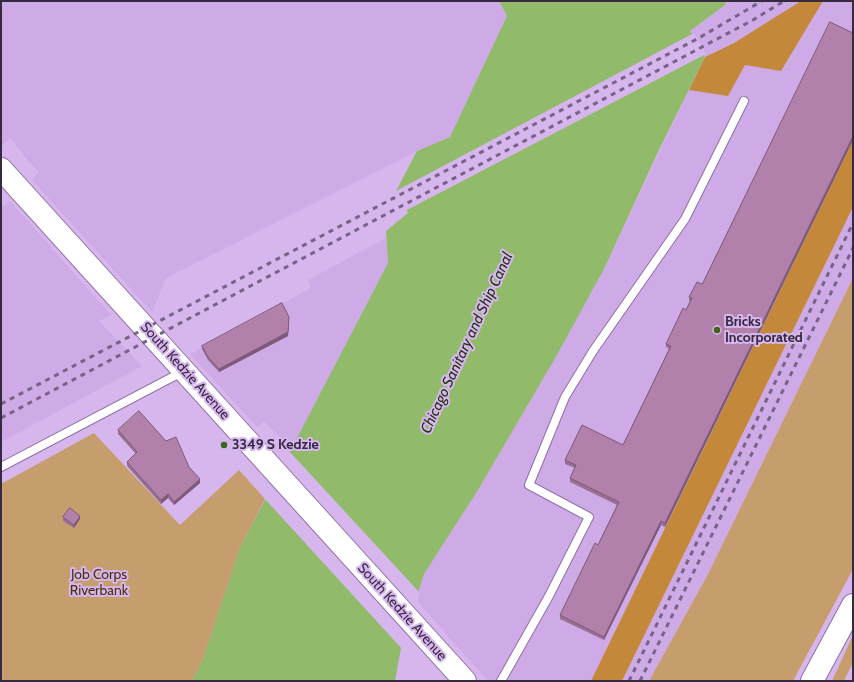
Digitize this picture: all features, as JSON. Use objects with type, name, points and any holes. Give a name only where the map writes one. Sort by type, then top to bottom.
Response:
[{"type":"main road","name":"South Kedzie Avenue","points":[[1,169],[465,681]]},
{"type":"main road","points":[[812,681],[853,605]]},
{"type":"lane","points":[[501,681],[549,596],[589,517],[530,485],[550,432],[565,397],[593,351],[685,219],[744,101]]},
{"type":"lane","points":[[1,467],[184,370]]},
{"type":"shaded area","points":[[1,1],[499,1],[507,16],[450,137],[417,151],[166,278],[152,312],[32,180],[39,172],[25,157],[11,138],[1,146]]},
{"type":"shaded area","points":[[733,1],[801,1],[734,43],[705,57],[690,32],[725,5]]},
{"type":"shaded area","points":[[801,1],[823,1],[781,71],[745,65],[728,96],[689,90],[705,57],[734,43]]},
{"type":"shaded area","points":[[823,1],[853,1],[853,140],[591,681],[488,681],[416,600],[424,574],[478,490],[557,355],[604,269],[689,90],[728,95],[745,65],[781,71]]},
{"type":"shaded area","points":[[853,140],[853,207],[622,681],[591,681]]},
{"type":"shaded area","points":[[10,201],[111,315],[99,321],[142,366],[1,442],[1,204],[4,206]]},
{"type":"shaded area","points":[[853,207],[853,278],[707,576],[649,681],[622,681]]},
{"type":"shaded area","points":[[386,238],[388,263],[292,450],[264,421],[257,427],[190,354],[311,288],[308,280]]},
{"type":"green space","points":[[853,278],[853,569],[793,681],[649,681],[707,576]]},
{"type":"green space","name":"Job Corps Riverbank","points":[[94,433],[180,525],[239,470],[265,499],[240,548],[203,659],[192,681],[1,681],[1,484]]},
{"type":"green space","points":[[853,635],[853,662],[844,681],[832,681]]},
{"type":"water","name":"Chicago Sanitary and Ship Canal","points":[[499,1],[727,1],[725,5],[690,31],[705,57],[658,152],[604,269],[557,355],[478,490],[424,574],[401,648],[395,681],[192,681],[203,659],[240,548],[388,263],[386,231],[408,213],[396,191],[417,151],[450,137],[507,16]]},
{"type":"pier","points":[[694,33],[706,54],[405,211],[394,192]]},
{"type":"pier","points":[[289,451],[420,593],[403,650],[264,498]]},
{"type":"building","name":"Bricks Incorporated","points":[[830,22],[853,33],[853,136],[665,523],[661,521],[604,637],[560,615],[595,543],[598,545],[619,502],[570,478],[576,465],[565,460],[582,425],[623,445],[671,346],[666,344],[683,308],[686,310],[692,298],[689,297],[697,282],[702,284]]},
{"type":"building","points":[[282,303],[289,317],[288,332],[219,369],[208,357],[202,346]]},
{"type":"building","points":[[139,411],[166,441],[176,437],[189,467],[200,479],[174,502],[168,494],[161,500],[127,462],[137,452],[118,430]]},
{"type":"building","points":[[70,508],[80,516],[74,525],[63,517]]},
{"type":"railway","points":[[1,404],[697,39],[762,1]]},
{"type":"railway","points":[[1,418],[753,20],[784,1]]},
{"type":"railway","points":[[629,681],[853,223]]},
{"type":"railway","points":[[640,681],[853,248]]},
{"type":"place","name":"Bricks Incorporated","points":[[717,330]]},
{"type":"place","name":"3349 S Kedzie","points":[[224,445]]}]
